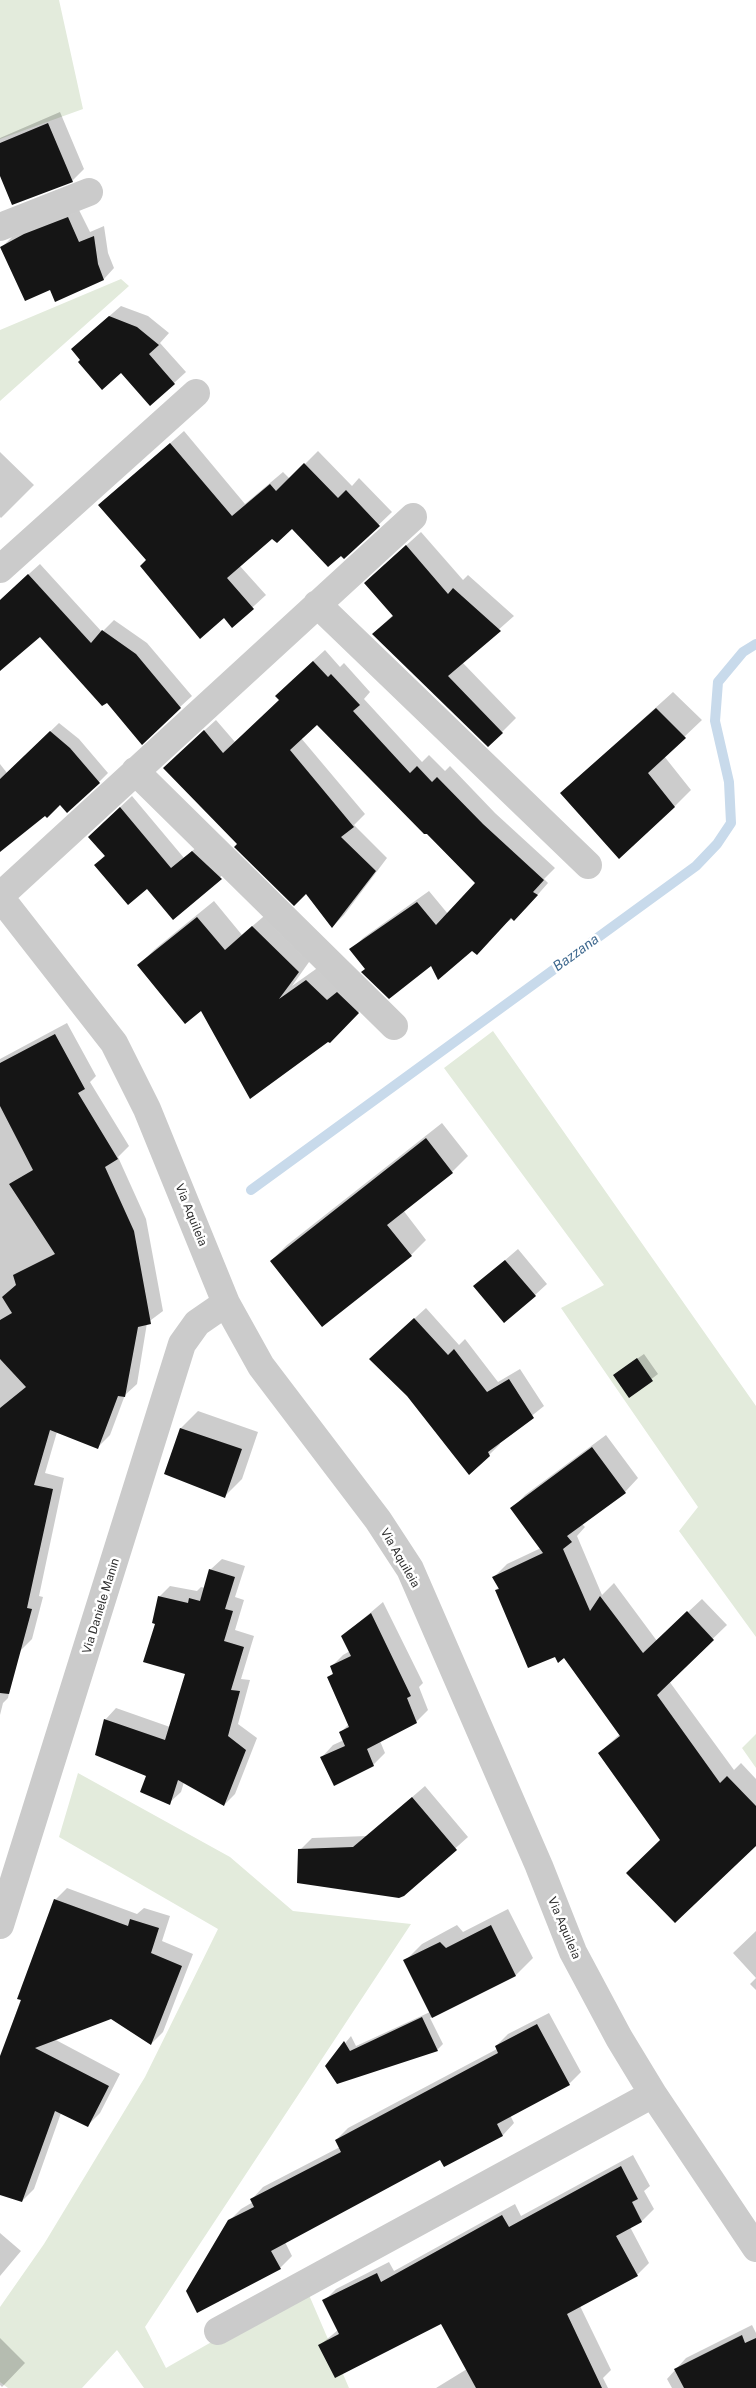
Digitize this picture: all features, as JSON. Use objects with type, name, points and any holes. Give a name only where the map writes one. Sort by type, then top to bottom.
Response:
[{"type":"street","points":[[0,227],[89,192]]},
{"type":"street","points":[[0,568],[196,393]]},
{"type":"street","points":[[0,896],[413,517]]},
{"type":"street","points":[[317,604],[588,865]]},
{"type":"street","points":[[135,771],[394,1026]]},
{"type":"street","name":"Via Aquileia","points":[[0,896],[114,1043],[147,1109],[226,1303],[261,1366],[378,1520],[410,1569],[539,1866],[573,1952],[619,2038],[653,2094],[756,2248]]},
{"type":"street","name":"Via Daniele Manin","points":[[0,1926],[182,1344],[197,1323],[226,1303]]},
{"type":"street","points":[[218,2332],[653,2094]]},
{"type":"green space","points":[[0,0],[59,0],[83,109],[0,139]]},
{"type":"green space","points":[[121,279],[129,286],[0,401],[0,330]]},
{"type":"green space","points":[[493,1031],[756,1406],[756,1637],[679,1531],[698,1507],[561,1308],[604,1285],[444,1068]]},
{"type":"green space","points":[[756,1734],[756,1768],[742,1748]]},
{"type":"green space","points":[[78,1773],[230,1857],[293,1911],[411,1924],[145,2327],[166,2368],[306,2288],[349,2388],[144,2388],[117,2350],[82,2388],[8,2388],[0,2382],[0,2307],[44,2244],[145,2077],[218,1929],[59,1837]]},
{"type":"building","points":[[48,123],[73,182],[12,205],[0,176],[0,143]]},
{"type":"building","points":[[68,217],[79,242],[94,236],[98,264],[104,280],[55,302],[50,290],[25,301],[0,247],[24,234]]},
{"type":"building","points":[[109,316],[137,327],[159,345],[149,354],[175,384],[150,406],[121,373],[102,390],[78,362],[80,360],[71,349]]},
{"type":"building","points":[[170,443],[232,516],[270,484],[276,491],[304,463],[338,498],[346,490],[380,526],[344,559],[341,556],[328,567],[292,529],[277,543],[272,539],[227,578],[254,609],[232,628],[224,618],[200,639],[140,566],[146,560],[98,505]]},
{"type":"building","points":[[406,545],[448,594],[453,588],[501,631],[448,676],[503,733],[488,747],[372,634],[393,616],[364,583]]},
{"type":"building","points":[[28,574],[91,643],[102,630],[136,654],[181,708],[142,745],[107,703],[102,706],[40,637],[0,671],[0,600]]},
{"type":"building","points":[[313,661],[328,677],[331,674],[360,705],[353,711],[410,773],[417,766],[432,782],[437,777],[483,824],[544,880],[533,892],[538,895],[514,921],[511,918],[477,955],[472,951],[438,980],[431,966],[389,999],[361,972],[365,969],[349,949],[417,902],[436,925],[475,883],[317,725],[290,750],[354,827],[341,837],[376,871],[332,928],[306,894],[294,906],[234,847],[237,844],[163,768],[204,730],[223,753],[279,700],[275,696]]},
{"type":"building","points":[[656,708],[686,738],[648,773],[675,807],[619,859],[560,793]]},
{"type":"building","points":[[50,731],[70,748],[100,783],[67,813],[60,805],[47,818],[45,816],[0,852],[0,779]]},
{"type":"building","points":[[120,807],[171,868],[192,851],[222,879],[173,920],[147,889],[128,905],[94,865],[105,856],[88,837]]},
{"type":"building","points":[[197,917],[225,950],[252,926],[299,972],[279,999],[306,980],[327,1000],[337,992],[359,1013],[330,1043],[328,1042],[250,1099],[201,1011],[185,1024],[137,965]]},
{"type":"building","points":[[55,1034],[85,1089],[78,1093],[118,1159],[105,1167],[134,1231],[151,1324],[138,1327],[125,1397],[118,1396],[98,1449],[50,1430],[34,1485],[53,1489],[27,1608],[32,1609],[9,1694],[0,1693],[0,1408],[26,1387],[0,1359],[0,1320],[12,1313],[2,1297],[16,1285],[13,1275],[55,1254],[9,1184],[33,1170],[0,1106],[0,1063]]},
{"type":"building","points":[[426,1138],[453,1173],[387,1225],[412,1256],[322,1327],[270,1261]]},
{"type":"building","points":[[505,1260],[536,1296],[504,1323],[473,1286]]},
{"type":"building","points":[[414,1318],[448,1355],[454,1349],[487,1392],[509,1379],[534,1418],[488,1452],[490,1456],[469,1475],[407,1396],[369,1359]]},
{"type":"building","points":[[637,1358],[653,1381],[629,1398],[613,1375]]},
{"type":"building","points":[[180,1428],[242,1449],[225,1498],[164,1474]]},
{"type":"building","points":[[592,1447],[626,1493],[567,1536],[572,1542],[563,1549],[590,1611],[600,1596],[643,1653],[687,1611],[714,1640],[657,1695],[720,1783],[727,1776],[756,1806],[756,1846],[675,1923],[626,1873],[660,1840],[598,1753],[620,1736],[564,1658],[558,1663],[555,1657],[528,1668],[495,1590],[499,1589],[492,1577],[543,1553],[510,1508]]},
{"type":"building","points":[[209,1569],[235,1577],[225,1609],[233,1611],[224,1641],[244,1647],[231,1690],[240,1691],[228,1736],[246,1750],[224,1806],[178,1780],[170,1805],[140,1792],[146,1776],[95,1755],[104,1719],[165,1740],[185,1674],[143,1662],[155,1624],[152,1623],[158,1596],[188,1603],[189,1598],[200,1601]]},
{"type":"building","points":[[371,1613],[411,1696],[407,1698],[417,1723],[367,1749],[374,1766],[334,1786],[320,1757],[345,1746],[339,1732],[349,1727],[327,1677],[333,1674],[330,1666],[351,1656],[341,1636]]},
{"type":"building","points":[[412,1797],[457,1850],[404,1896],[399,1898],[297,1883],[298,1849],[353,1847]]},
{"type":"building","points":[[54,1899],[128,1926],[130,1919],[159,1928],[151,1953],[182,1966],[151,2045],[111,2019],[35,2048],[109,2086],[88,2127],[55,2111],[22,2202],[0,2195],[0,2056],[21,2000],[17,1999]]},
{"type":"building","points":[[491,1925],[516,1976],[432,2018],[403,1960],[440,1942],[446,1948]]},
{"type":"building","points":[[422,2017],[438,2051],[337,2084],[325,2066],[344,2041],[350,2051]]},
{"type":"building","points":[[537,2024],[570,2085],[497,2124],[503,2136],[444,2167],[440,2160],[271,2251],[281,2269],[197,2313],[186,2291],[228,2220],[254,2207],[250,2199],[341,2152],[335,2140],[498,2053],[495,2046]]},
{"type":"building","points":[[621,2166],[638,2199],[632,2202],[642,2222],[616,2236],[638,2276],[567,2314],[602,2388],[476,2388],[441,2324],[335,2378],[318,2345],[339,2334],[322,2300],[377,2273],[381,2282],[502,2215],[509,2227]]},
{"type":"building","points":[[742,2335],[745,2343],[756,2338],[756,2388],[684,2388],[674,2369]]},
{"type":"waterway","name":"Bazzana","points":[[251,1190],[696,866],[717,844],[731,823],[729,782],[715,721],[718,682],[743,652],[756,644]]}]
